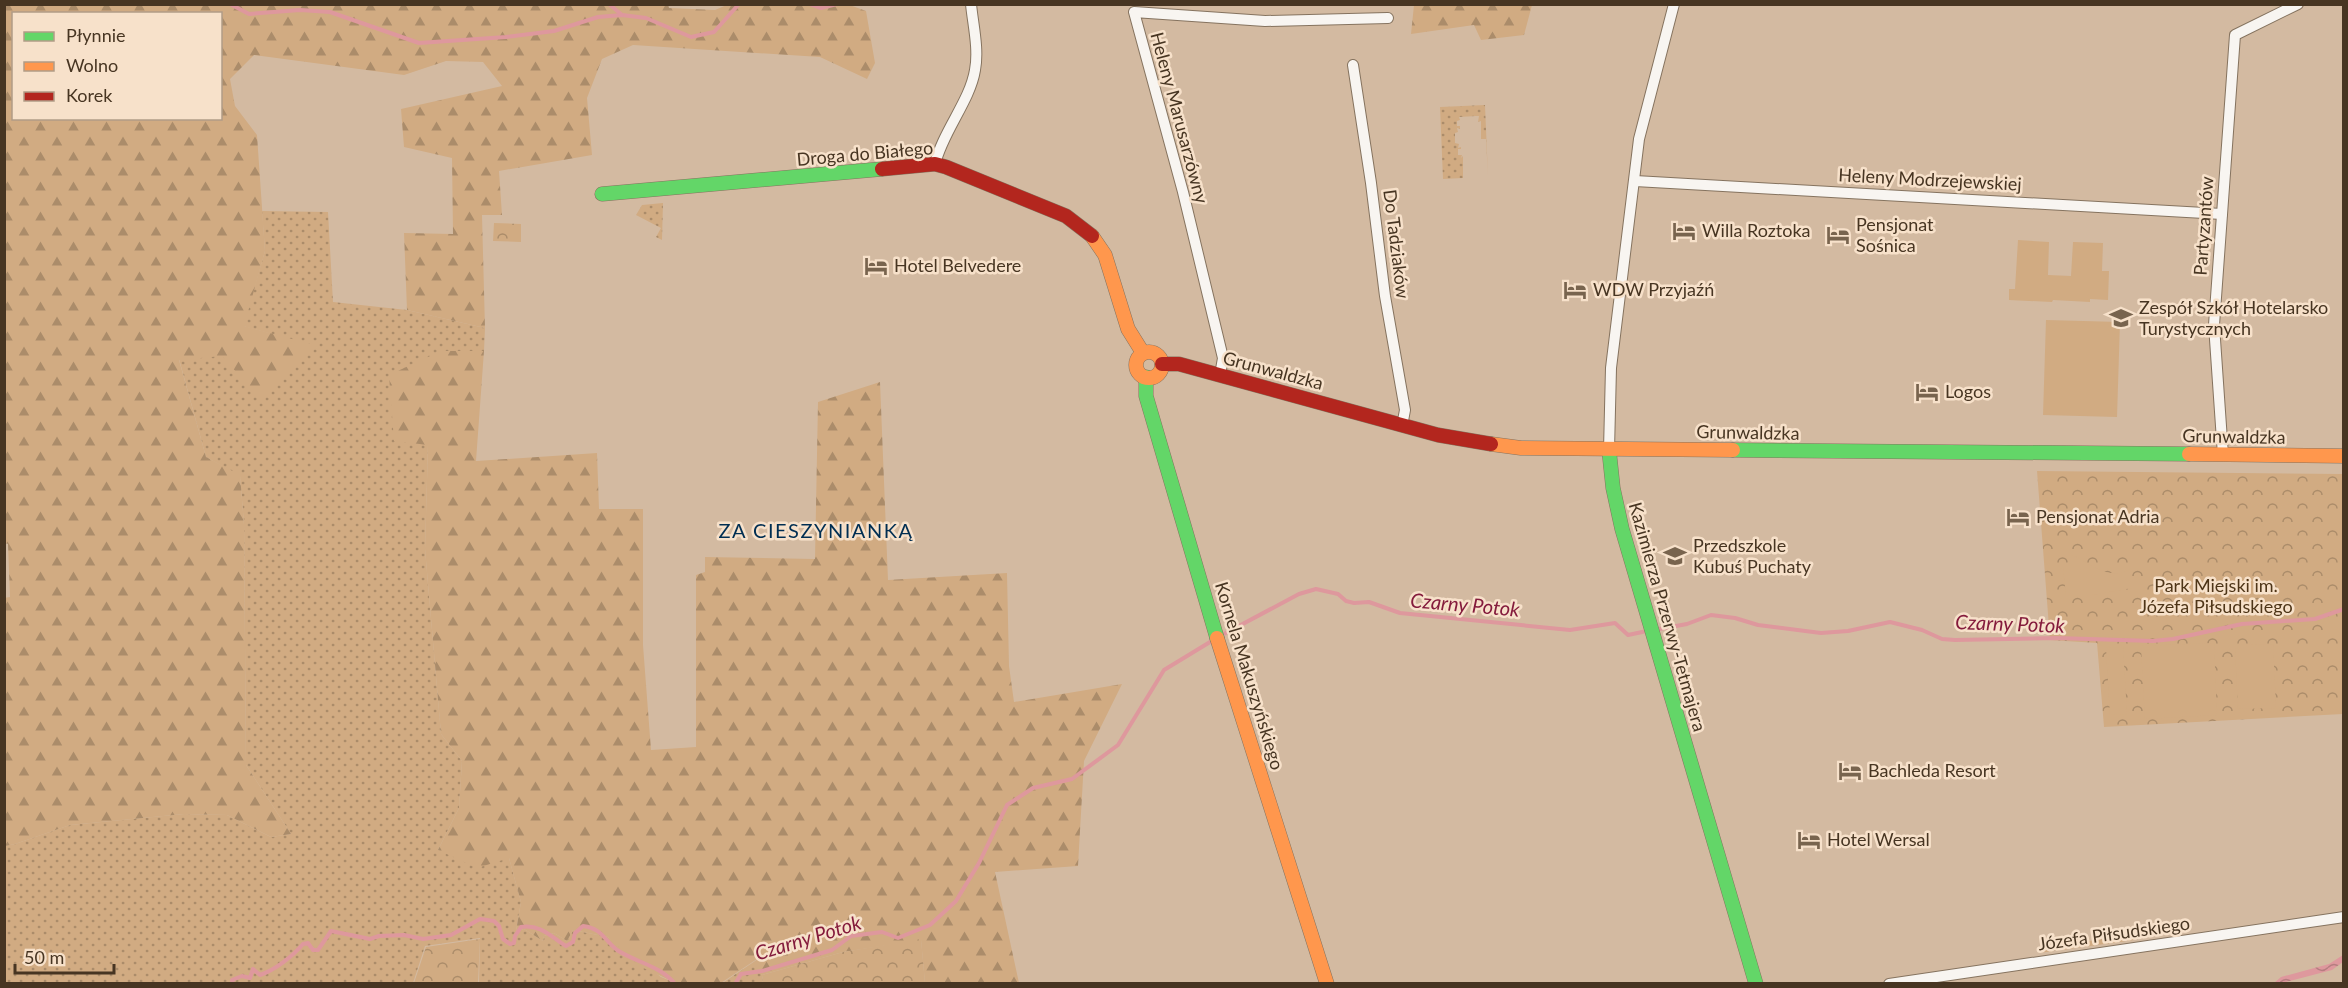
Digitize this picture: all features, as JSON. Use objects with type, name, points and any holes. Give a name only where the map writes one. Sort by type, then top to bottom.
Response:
[{"type":"street","points":[[935,164],[944,137],[975,70],[976,48],[971,4]]},
{"type":"street","name":"Kazimierza Przerwy-Tetmajera","points":[[1674,4],[1640,133],[1611,368],[1609,450],[1616,505],[1756,984]]},
{"type":"street","name":"Partyzantów","points":[[2223,455],[2214,325],[2235,35],[2298,4]]},
{"type":"street","name":"Heleny Marusarzówny","points":[[1220,375],[1222,358],[1183,192],[1134,12],[1265,21],[1388,18]]},
{"type":"street","name":"Do Tadziaków","points":[[1353,65],[1385,296],[1405,412],[1402,426]]},
{"type":"street","name":"Droga do Białego","points":[[602,194],[935,164],[946,167],[1066,216],[1089,232],[1105,255],[1129,332],[1143,353]]},
{"type":"street","name":"Heleny Modrzejewskiej","points":[[1635,181],[2222,214]]},
{"type":"street","points":[[1150,352],[1156,354],[1162,364],[1157,374],[1146,377],[1139,372],[1137,360],[1143,353],[1150,352]]},
{"type":"street","name":"Grunwaldzka","points":[[1162,364],[1179,364],[1450,438],[1505,446],[1609,450],[2343,456]]},
{"type":"street","name":"Kornela Makuszyńskiego","points":[[1146,377],[1149,408],[1220,646],[1327,984]]},
{"type":"street","name":"Józefa Piłsudskiego","points":[[1889,984],[2343,917]]},
{"type":"green space","points":[[668,4],[669,8],[715,10],[729,4],[847,4],[866,11],[875,63],[867,79],[820,57],[633,45],[602,59],[587,98],[592,155],[499,171],[502,215],[482,215],[485,328],[407,310],[404,233],[453,234],[452,158],[404,147],[401,109],[502,86],[483,62],[446,61],[404,75],[254,55],[230,79],[235,106],[257,135],[265,251],[244,326],[318,346],[260,399],[222,356],[179,360],[206,457],[240,475],[244,524],[246,765],[291,834],[271,837],[227,815],[184,814],[70,825],[5,846],[4,598],[10,597],[8,544],[4,543],[5,5]]},
{"type":"green space","points":[[1414,4],[1532,5],[1524,35],[1481,40],[1474,25],[1411,34]]},
{"type":"green space","points":[[1485,105],[1488,177],[1486,139],[1481,139],[1481,121],[1478,122],[1479,116],[1476,116],[1459,117],[1460,120],[1457,121],[1460,129],[1457,128],[1458,132],[1455,133],[1455,143],[1459,144],[1458,148],[1461,147],[1458,149],[1458,155],[1462,155],[1461,158],[1463,156],[1463,178],[1443,179],[1440,107]]},
{"type":"green space","points":[[663,203],[662,240],[656,237],[661,228],[636,215],[642,205]]},
{"type":"green space","points":[[262,211],[328,212],[333,302],[407,310],[485,328],[484,351],[441,351],[428,445],[425,549],[441,734],[462,761],[459,808],[438,850],[509,858],[521,902],[516,931],[524,929],[543,941],[544,936],[554,933],[567,941],[573,930],[608,937],[661,977],[676,983],[479,983],[480,938],[425,946],[413,983],[5,983],[4,846],[70,825],[184,814],[227,815],[271,837],[291,834],[246,765],[244,524],[240,476],[206,457],[179,359],[317,347],[243,326],[265,251]]},
{"type":"green space","points":[[494,223],[521,224],[521,242],[493,241]]},
{"type":"green space","points":[[2018,240],[2049,242],[2048,275],[2071,276],[2073,242],[2103,243],[2102,271],[2109,271],[2108,300],[2090,299],[2090,302],[2053,300],[2052,302],[2009,300],[2009,289],[2015,289]]},
{"type":"green space","points":[[2046,320],[2120,322],[2117,417],[2043,415]]},
{"type":"green space","points":[[441,351],[484,351],[476,461],[597,453],[599,509],[643,509],[643,645],[651,750],[696,747],[696,575],[705,572],[705,557],[815,559],[818,402],[880,382],[888,580],[1007,573],[1009,666],[1014,702],[1122,684],[1084,761],[1078,866],[995,872],[1019,983],[925,983],[921,940],[843,952],[762,975],[757,972],[757,959],[721,983],[676,983],[639,966],[608,937],[573,930],[567,941],[554,933],[544,936],[543,941],[524,929],[516,931],[521,902],[509,858],[477,868],[438,850],[459,808],[462,761],[441,734],[425,549],[428,445],[394,441],[389,375]]},
{"type":"green space","name":"Park Miejski im. Józefa Piłsudskiego","points":[[2037,471],[2343,474],[2343,714],[2104,727],[2097,643],[2050,640]]},
{"type":"green space","points":[[2073,555],[2108,573],[2124,572],[2132,568],[2132,588],[2092,595],[2066,595],[2063,569]]},
{"type":"green space","points":[[2214,643],[2217,715],[2145,719],[2141,646]]},
{"type":"green space","points":[[2273,644],[2276,708],[2238,709],[2235,645]]},
{"type":"green space","points":[[2123,647],[2127,714],[2110,715],[2106,648]]},
{"type":"green space","points":[[2133,935],[2134,940],[2039,953],[2038,948]]},
{"type":"green space","points":[[480,939],[478,983],[414,983],[426,947]]},
{"type":"green space","points":[[921,939],[925,983],[763,983],[762,975],[843,952]]},
{"type":"green space","points":[[758,959],[757,971],[762,975],[763,983],[721,984]]},
{"type":"water","points":[[2343,955],[2343,962],[2332,970],[2274,983],[2281,977],[2329,964]]},
{"type":"waterway","points":[[230,4],[249,14],[300,10],[330,12],[419,43],[554,31],[598,17],[622,15],[646,18],[691,37],[714,32],[739,4]]},
{"type":"waterway","points":[[609,4],[622,15]]},
{"type":"waterway","points":[[810,4],[821,8],[837,4]]},
{"type":"waterway","name":"Czarny Potok","points":[[1222,635],[1299,594],[1316,589],[1338,594],[1346,601],[1369,602],[1400,613],[1570,630],[1615,623],[1628,635],[1647,631]]},
{"type":"waterway","name":"Czarny Potok","points":[[1654,630],[1687,624],[1711,615],[1735,618],[1758,625],[1821,633],[1848,631],[1890,622],[1922,630],[1942,639],[1955,640],[2057,638],[2153,641],[2242,624],[2315,619],[2344,609]]},
{"type":"waterway","name":"Czarny Potok","points":[[735,984],[741,974],[762,971],[832,950],[851,936],[882,932],[898,938],[930,925],[956,901],[979,863],[1007,805],[1033,788],[1072,779],[1118,745],[1164,670],[1215,639]]},
{"type":"waterway","name":"Czarny Potok","points":[[233,984],[232,980],[242,976],[250,978],[253,969],[260,975],[272,970],[303,944],[308,943],[313,950],[318,950],[331,931],[370,939],[379,936],[404,935],[423,939],[451,935],[480,919],[494,921],[499,926],[503,939],[510,944],[514,943],[515,936],[521,927],[540,929],[566,946],[573,942],[575,933],[583,926],[590,927],[599,932],[617,950],[663,973],[675,984]]},
{"type":"traffic: fast","points":[[602,194],[882,169]]},
{"type":"traffic: fast","points":[[1146,377],[1146,396],[1217,638]]},
{"type":"traffic: fast","points":[[1609,450],[1613,488],[1622,529],[1756,984]]},
{"type":"traffic: fast","points":[[1733,450],[2189,454]]},
{"type":"traffic: slow","points":[[1092,236],[1105,255],[1128,329],[1143,353]]},
{"type":"traffic: slow","points":[[1149,352],[1158,356],[1162,365],[1158,374],[1149,378],[1140,374],[1136,365],[1140,356],[1149,352]]},
{"type":"traffic: slow","points":[[1491,444],[1521,448],[1733,450]]},
{"type":"traffic: slow","points":[[2189,454],[2344,456]]},
{"type":"traffic: slow","points":[[1217,638],[1327,984]]},
{"type":"traffic: jam","points":[[882,169],[935,164],[946,167],[1066,216],[1092,236]]},
{"type":"traffic: jam","points":[[1162,364],[1179,364],[1438,435],[1491,444]]},
{"type":"place","name":"Willa Roztoka","points":[[1684,231]]},
{"type":"place","name":"Pensjonat Sośnica","points":[[1838,235]]},
{"type":"place","name":"Hotel Belvedere","points":[[876,266]]},
{"type":"place","name":"WDW Przyjaźń","points":[[1575,290]]},
{"type":"place","name":"Zespół Szkół Hotelarsko Turystycznych","points":[[2121,318]]},
{"type":"place","name":"Logos","points":[[1927,392]]},
{"type":"place","name":"Pensjonat Adria","points":[[2018,517]]},
{"type":"place","name":"Przedszkole Kubuś Puchaty","points":[[1675,556]]},
{"type":"place","name":"Bachleda Resort","points":[[1850,771]]},
{"type":"place","name":"Hotel Wersal","points":[[1809,840]]},
{"type":"district","name":"ZA CIESZYNIANKĄ","points":[[816,531]]}]
